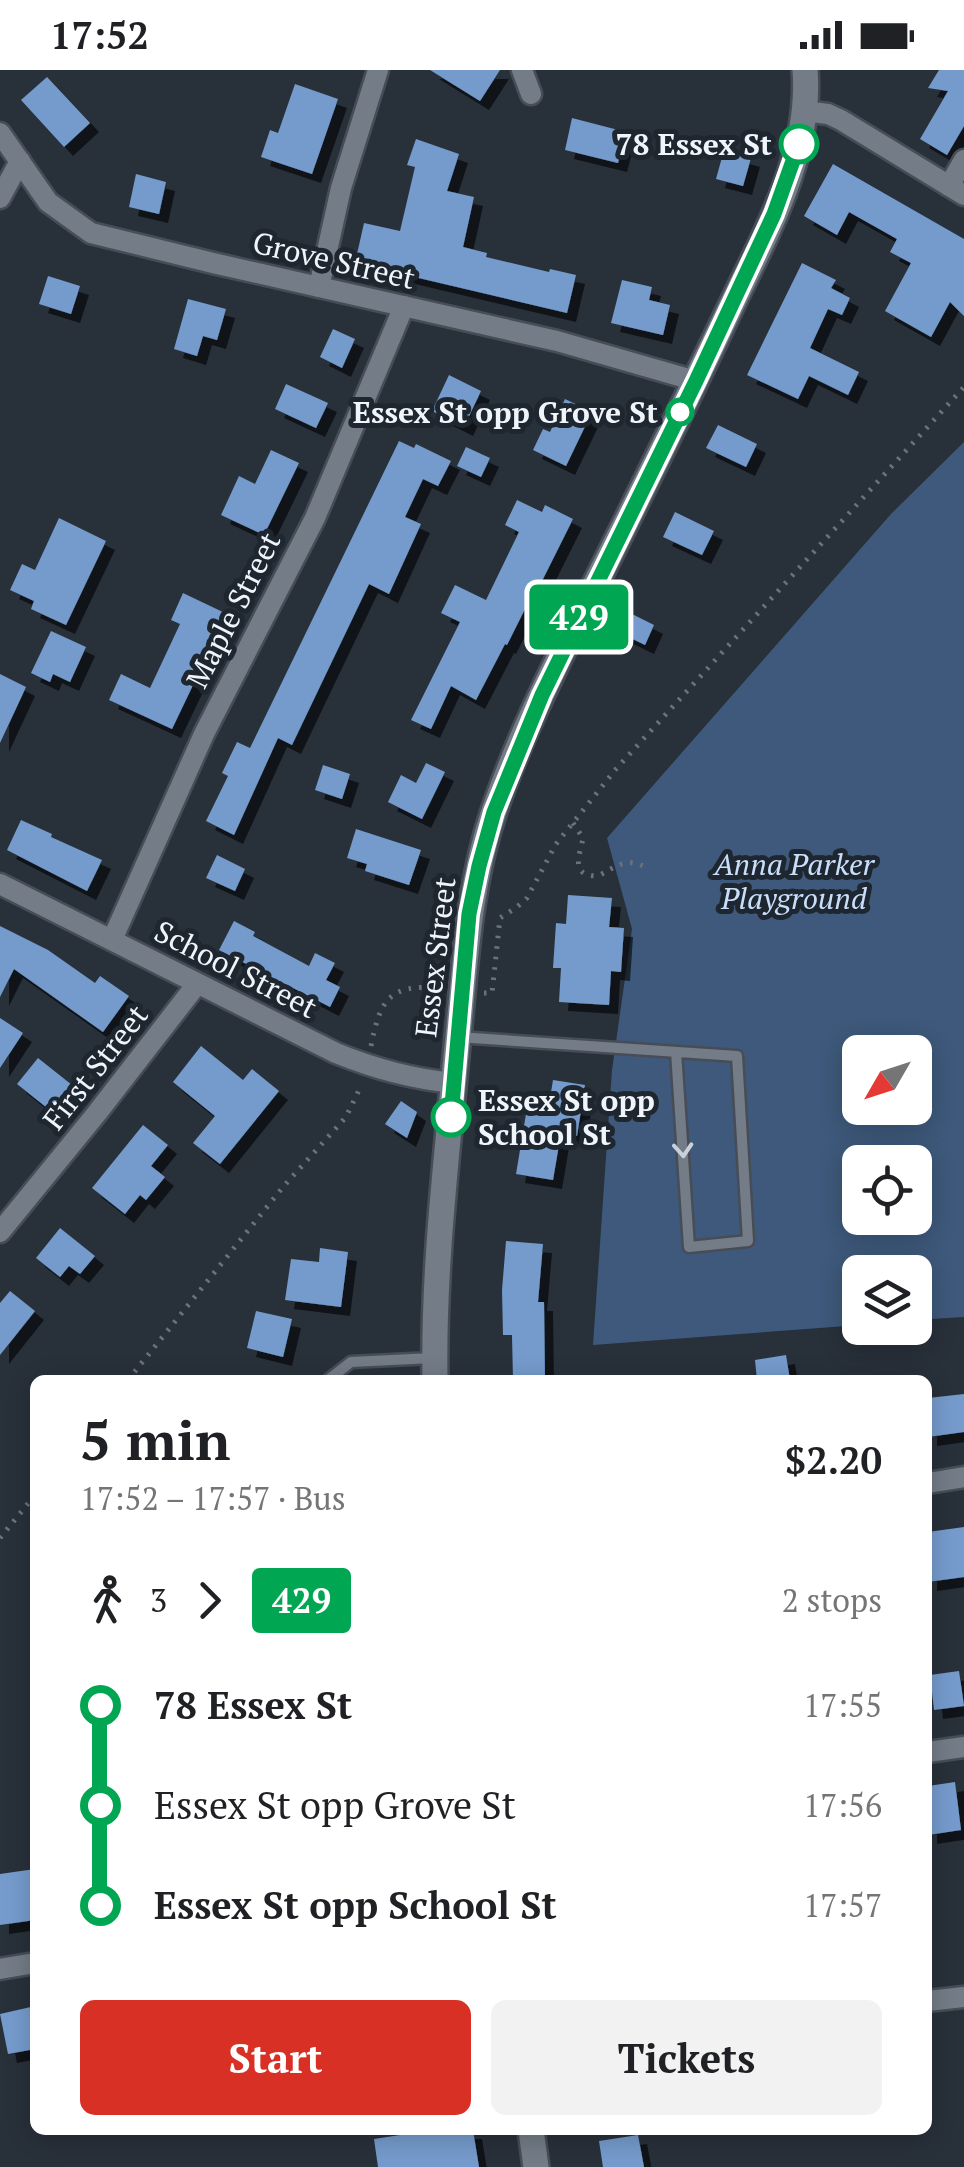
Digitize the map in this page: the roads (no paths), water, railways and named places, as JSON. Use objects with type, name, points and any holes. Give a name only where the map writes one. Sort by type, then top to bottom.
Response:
[{"type":"main road","name":"Essex Street","points":[[435,1369],[436,1290],[469,914],[494,812],[529,722],[696,381],[788,180],[804,112],[805,70]]},
{"type":"main road","points":[[532,2135],[536,2167]]},
{"type":"street","points":[[319,287],[342,188],[378,70]]},
{"type":"street","points":[[522,70],[531,94]]},
{"type":"street","points":[[804,112],[828,114],[840,120],[957,190],[964,160]]},
{"type":"street","name":"Grove Street","points":[[0,133],[48,202],[91,232],[557,341],[696,381]]},
{"type":"street","points":[[0,198],[20,161]]},
{"type":"street","name":"Maple Street","points":[[112,940],[204,734],[314,518],[404,306]]},
{"type":"street","name":"School Street","points":[[0,884],[314,1043],[366,1065],[414,1078],[454,1083]]},
{"type":"street","name":"First Street","points":[[0,1232],[197,984]]},
{"type":"street","points":[[932,1482],[964,1477]]},
{"type":"street","points":[[932,1751],[964,1746]]},
{"type":"street","points":[[0,1969],[30,1964]]},
{"type":"street","points":[[932,2000],[964,1996]]},
{"type":"lane","points":[[458,1037],[737,1056],[748,1241],[689,1247],[676,1052]]},
{"type":"lane","points":[[334,1375],[351,1362],[435,1369]]},
{"type":"place","name":"78 Essex St","points":[[799,144]]},
{"type":"place","name":"Essex St opp Grove St","points":[[680,412]]},
{"type":"place","name":"Essex St opp School St","points":[[451,1117]]},
{"type":"park label","name":"Anna Parker Playground","points":[[794,881]]}]
